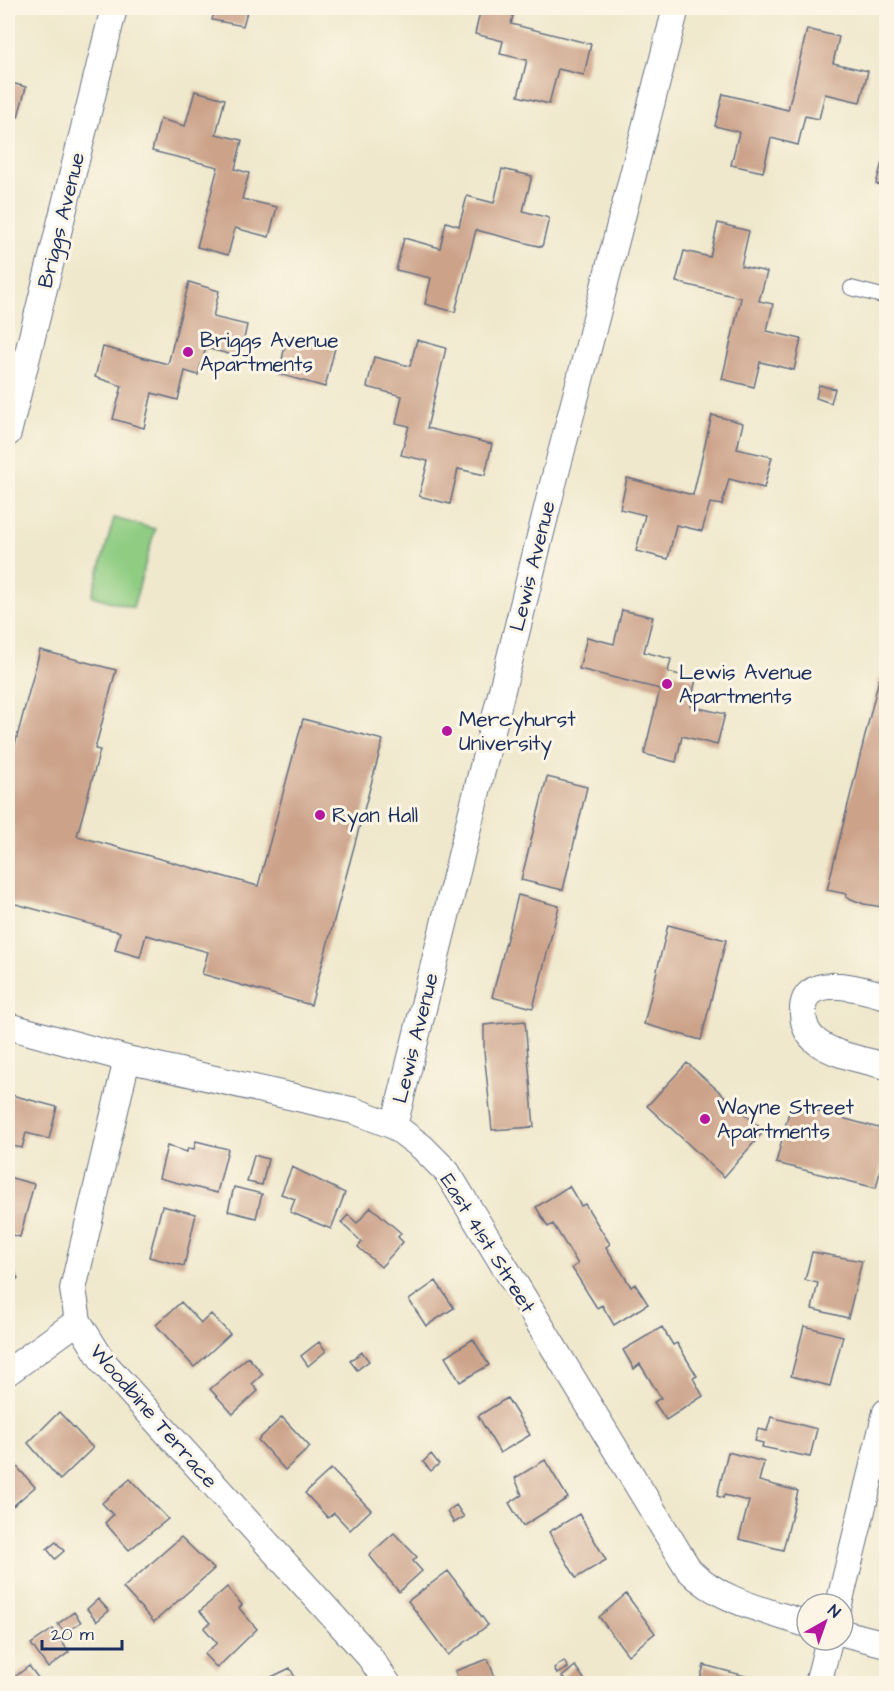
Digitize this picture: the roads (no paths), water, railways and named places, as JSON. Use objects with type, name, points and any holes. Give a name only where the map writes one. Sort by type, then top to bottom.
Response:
[{"type":"street","name":"Briggs Avenue","points":[[8,434],[114,8]]},
{"type":"street","name":"Lewis Avenue","points":[[394,1125],[552,488],[676,8]]},
{"type":"street","points":[[886,996],[848,987],[822,986],[813,991],[803,1007],[805,1028],[817,1042],[850,1056],[886,1066]]},
{"type":"street","name":"East 41st Street","points":[[8,1026],[127,1059],[355,1111],[394,1125],[422,1147],[447,1172],[689,1570],[703,1583],[726,1596],[795,1620]]},
{"type":"street","name":"Woodbine Terrace","points":[[127,1059],[73,1289],[78,1321],[104,1363],[369,1656],[388,1683]]},
{"type":"street","points":[[8,1372],[78,1321]]},
{"type":"street","points":[[841,1592],[886,1412]]},
{"type":"street","points":[[855,1636],[886,1644]]},
{"type":"street","points":[[818,1683],[826,1652]]},
{"type":"lane","points":[[851,288],[886,297]]},
{"type":"place","name":"Briggs Avenue Apartments","points":[[188,352]]},
{"type":"place","name":"Lewis Avenue Apartments","points":[[667,684]]},
{"type":"place","name":"Mercyhurst University","points":[[447,731]]},
{"type":"place","name":"Ryan Hall","points":[[320,815]]},
{"type":"place","name":"Wayne Street Apartments","points":[[705,1119]]}]
